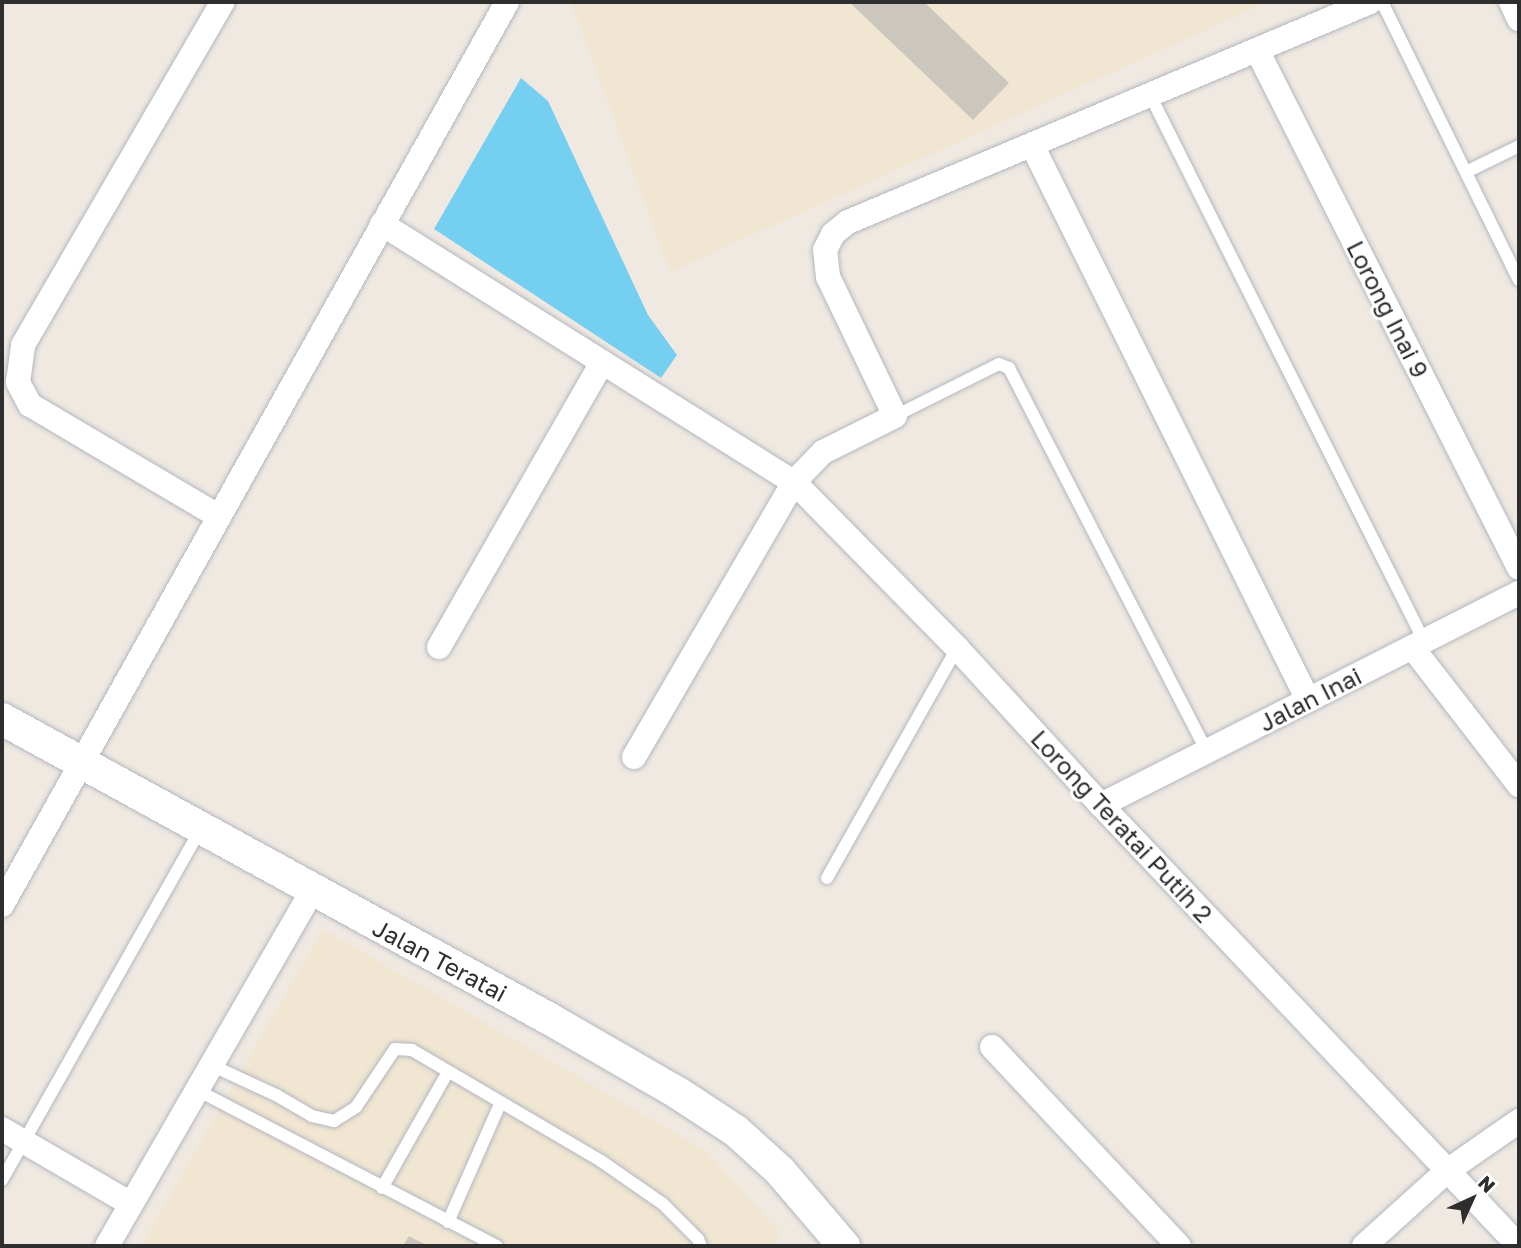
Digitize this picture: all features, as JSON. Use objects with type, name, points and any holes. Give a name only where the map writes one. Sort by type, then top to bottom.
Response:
[{"type":"street","points":[[218,516],[30,405],[18,382],[23,345],[223,2]]},
{"type":"street","points":[[2,905],[507,2]]},
{"type":"street","points":[[634,757],[794,482],[823,452],[895,416],[828,277],[825,250],[833,234],[848,222],[1370,2]]},
{"type":"street","points":[[1511,2],[1519,19]]},
{"type":"street","name":"Lorong Inai 9","points":[[1256,50],[1519,568]]},
{"type":"street","points":[[1032,145],[1308,701]]},
{"type":"street","name":"Lorong Teratai Putih 2","points":[[382,224],[794,482],[957,648],[1101,805],[1519,1246]]},
{"type":"street","points":[[439,647],[602,362]]},
{"type":"street","name":"Jalan Inai","points":[[1101,805],[1519,593]]},
{"type":"street","points":[[1418,644],[1519,785]]},
{"type":"street","name":"Jalan Teratai","points":[[2,719],[312,892],[560,1025],[678,1093],[736,1130],[780,1171],[844,1246]]},
{"type":"street","points":[[107,1246],[312,892]]},
{"type":"street","points":[[992,1047],[1179,1246]]},
{"type":"street","points":[[1364,1246],[1447,1171],[1519,1121]]},
{"type":"street","points":[[2,1129],[131,1204]]},
{"type":"lane","points":[[1382,2],[1519,280]]},
{"type":"lane","points":[[1150,95],[1418,644]]},
{"type":"lane","points":[[1466,172],[1519,146]]},
{"type":"lane","points":[[895,416],[999,365],[1009,368],[1207,751]]},
{"type":"lane","points":[[827,878],[957,648]]},
{"type":"lane","points":[[2,1180],[201,830]]},
{"type":"lane","points":[[211,1065],[276,1095],[312,1116],[334,1121],[356,1107],[395,1049],[412,1050],[601,1161],[663,1204],[698,1239],[701,1246]]},
{"type":"lane","points":[[382,1188],[447,1072]]},
{"type":"lane","points":[[197,1090],[497,1246]]},
{"type":"lane","points":[[448,1222],[501,1101]]},
{"type":"shaded area","points":[[571,2],[1268,2],[670,272]]},
{"type":"shaded area","points":[[323,929],[706,1151],[780,1232],[772,1246],[141,1246]]},
{"type":"water","points":[[521,78],[548,101],[648,315],[677,355],[661,378],[434,229]]},
{"type":"building","points":[[849,2],[924,2],[1009,83],[973,120]]},
{"type":"building","points":[[409,1236],[428,1246],[403,1246]]}]
